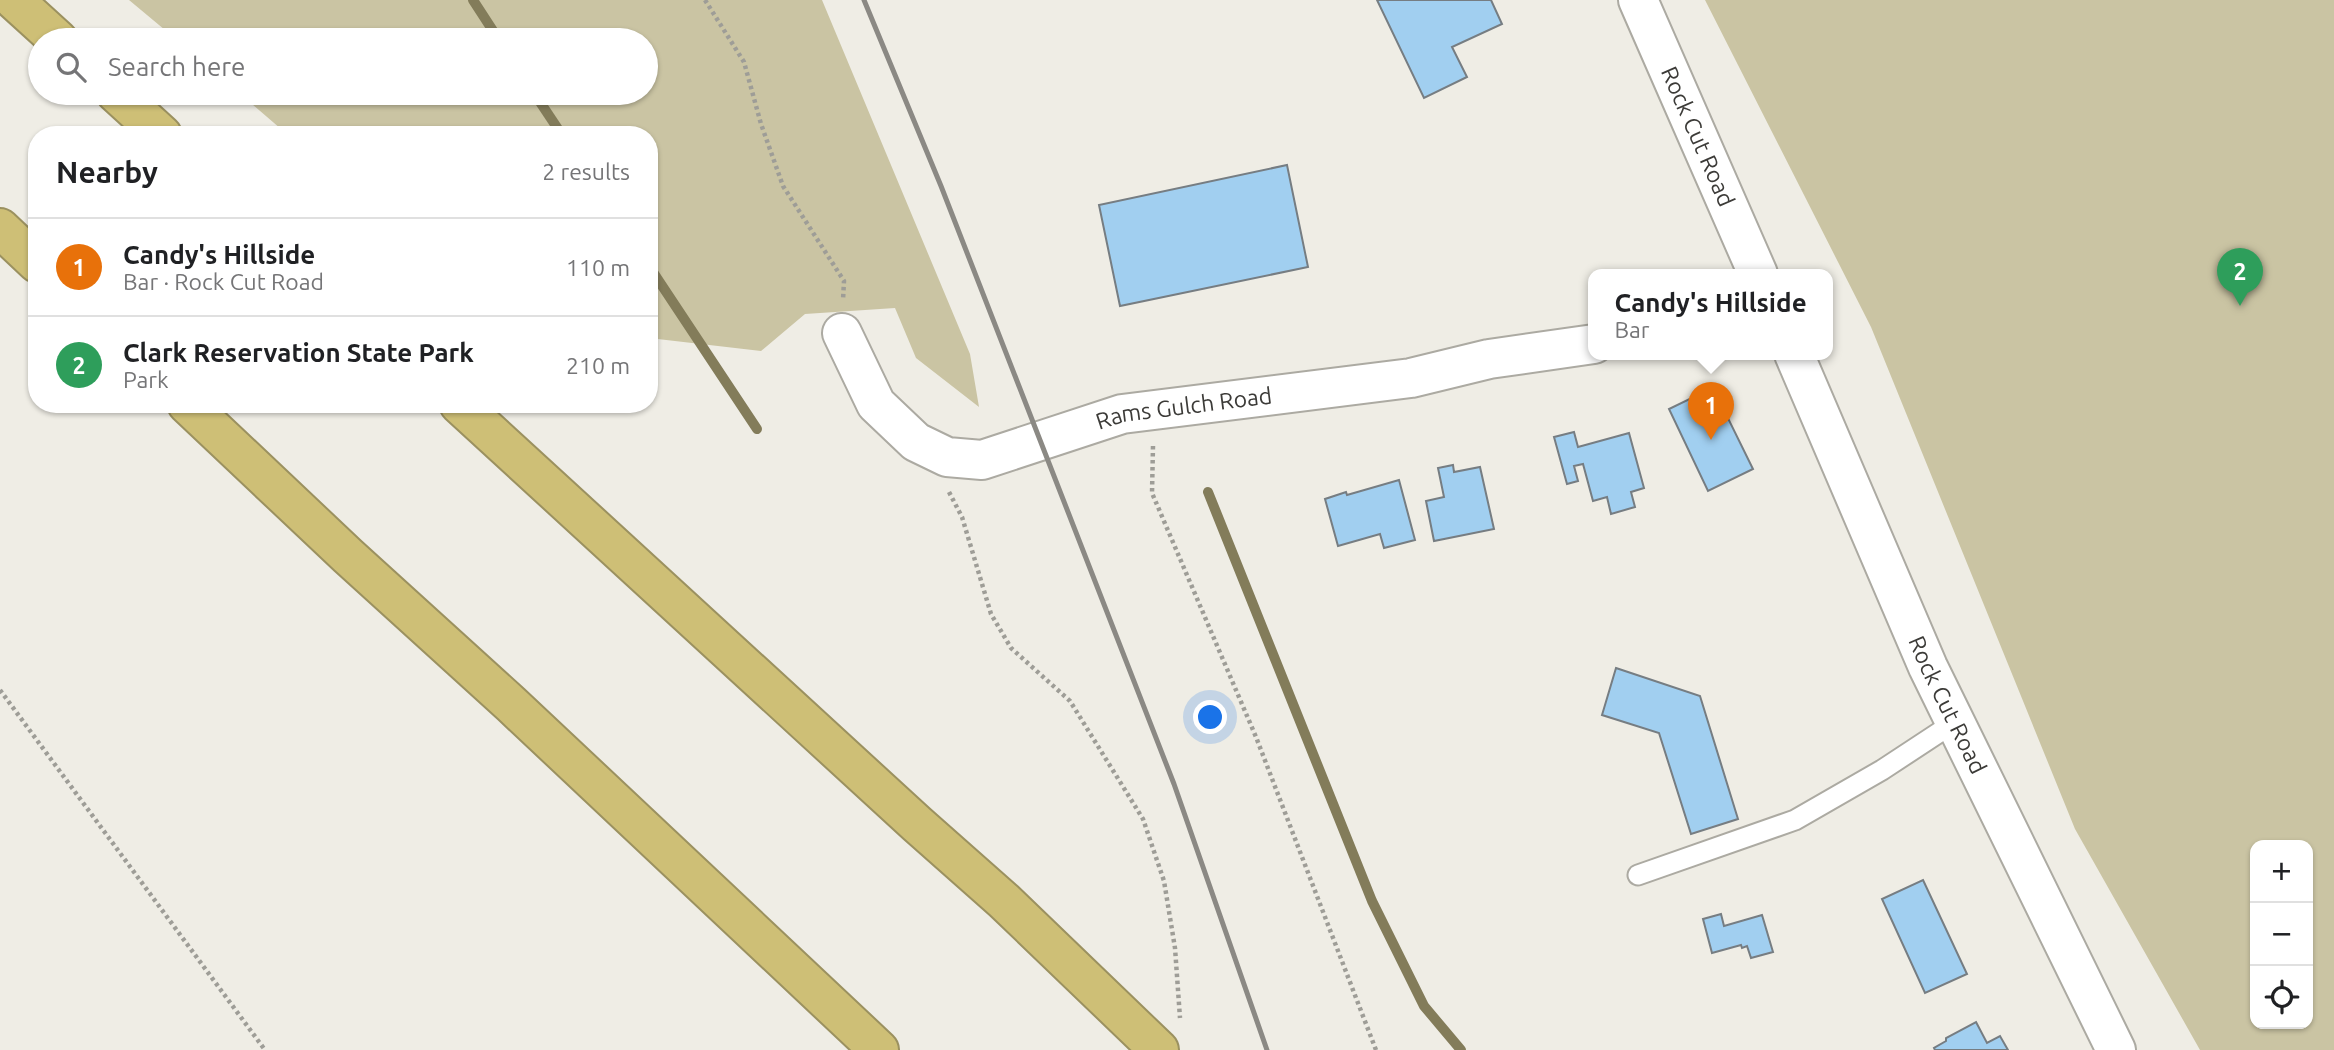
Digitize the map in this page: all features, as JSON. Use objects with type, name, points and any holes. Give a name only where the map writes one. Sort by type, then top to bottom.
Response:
[{"type":"highway","points":[[14,0],[45,28]]},
{"type":"highway","points":[[129,105],[152,126]]},
{"type":"highway","points":[[0,228],[28,254]]},
{"type":"highway","points":[[197,413],[348,556],[512,704],[879,1050]]},
{"type":"highway","points":[[469,413],[917,824],[1004,901],[1170,1037]]},
{"type":"street","name":"Rock Cut Road","points":[[1637,0],[1756,269]]},
{"type":"street","name":"Rams Gulch Road","points":[[842,332],[876,404],[916,442],[947,457],[982,460],[1122,414],[1411,378],[1489,359],[1588,345]]},
{"type":"street","name":"Rock Cut Road","points":[[1797,360],[1928,667],[2116,1050]]},
{"type":"lane","points":[[1638,875],[1795,820],[1882,770],[1955,722]]},
{"type":"path","points":[[705,0],[744,62],[761,124],[783,186],[844,281],[842,332]]},
{"type":"path","points":[[1153,410],[1152,493],[1256,737],[1376,1050]]},
{"type":"path","points":[[947,488],[962,517],[991,614],[1011,648],[1070,701],[1143,819],[1164,881],[1175,948],[1170,1037]]},
{"type":"path","points":[[0,690],[265,1050]]},
{"type":"shaded area","points":[[129,0],[822,0],[970,354],[979,407],[916,358],[895,308],[805,314],[761,351],[658,339],[658,126],[278,126],[253,105],[658,105],[658,28],[163,28]]},
{"type":"shaded area","points":[[1705,0],[2334,0],[2334,1050],[2200,1050],[2075,829],[1871,327]]},
{"type":"building","points":[[1377,0],[1491,0],[1502,24],[1452,47],[1467,77],[1424,98]]},
{"type":"building","points":[[1287,165],[1308,267],[1120,306],[1099,205]]},
{"type":"building","points":[[1706,391],[1716,411],[1723,408],[1753,469],[1708,491],[1669,409]]},
{"type":"building","points":[[1574,432],[1578,447],[1629,433],[1644,488],[1631,492],[1635,507],[1611,514],[1607,497],[1593,501],[1583,464],[1574,466],[1578,481],[1567,484],[1554,437]]},
{"type":"building","points":[[1453,465],[1454,472],[1480,467],[1494,529],[1434,541],[1426,501],[1444,497],[1438,468]]},
{"type":"building","points":[[1399,480],[1415,540],[1384,548],[1380,534],[1338,546],[1325,499]]},
{"type":"building","points":[[1616,668],[1700,696],[1738,819],[1691,834],[1659,733],[1602,715]]},
{"type":"building","points":[[1923,880],[1967,974],[1925,993],[1882,899]]},
{"type":"building","points":[[1721,914],[1724,926],[1762,915],[1773,952],[1751,958],[1747,946],[1742,948],[1741,945],[1712,953],[1703,919]]},
{"type":"building","points":[[1976,1022],[1987,1043],[2000,1036],[2008,1050],[1935,1050],[1946,1038]]},
{"type":"waterway","points":[[473,0],[491,28]]},
{"type":"waterway","points":[[542,105],[556,126]]},
{"type":"waterway","points":[[658,280],[757,429]]},
{"type":"waterway","points":[[1208,492],[1372,901],[1424,1006],[1461,1050]]},
{"type":"railway","points":[[864,0],[941,186],[1174,784],[1267,1050]]},
{"type":"place","name":"Clark Reservation State Park","points":[[2240,306]]},
{"type":"place","name":"Candy's Hillside","points":[[1711,440]]}]
